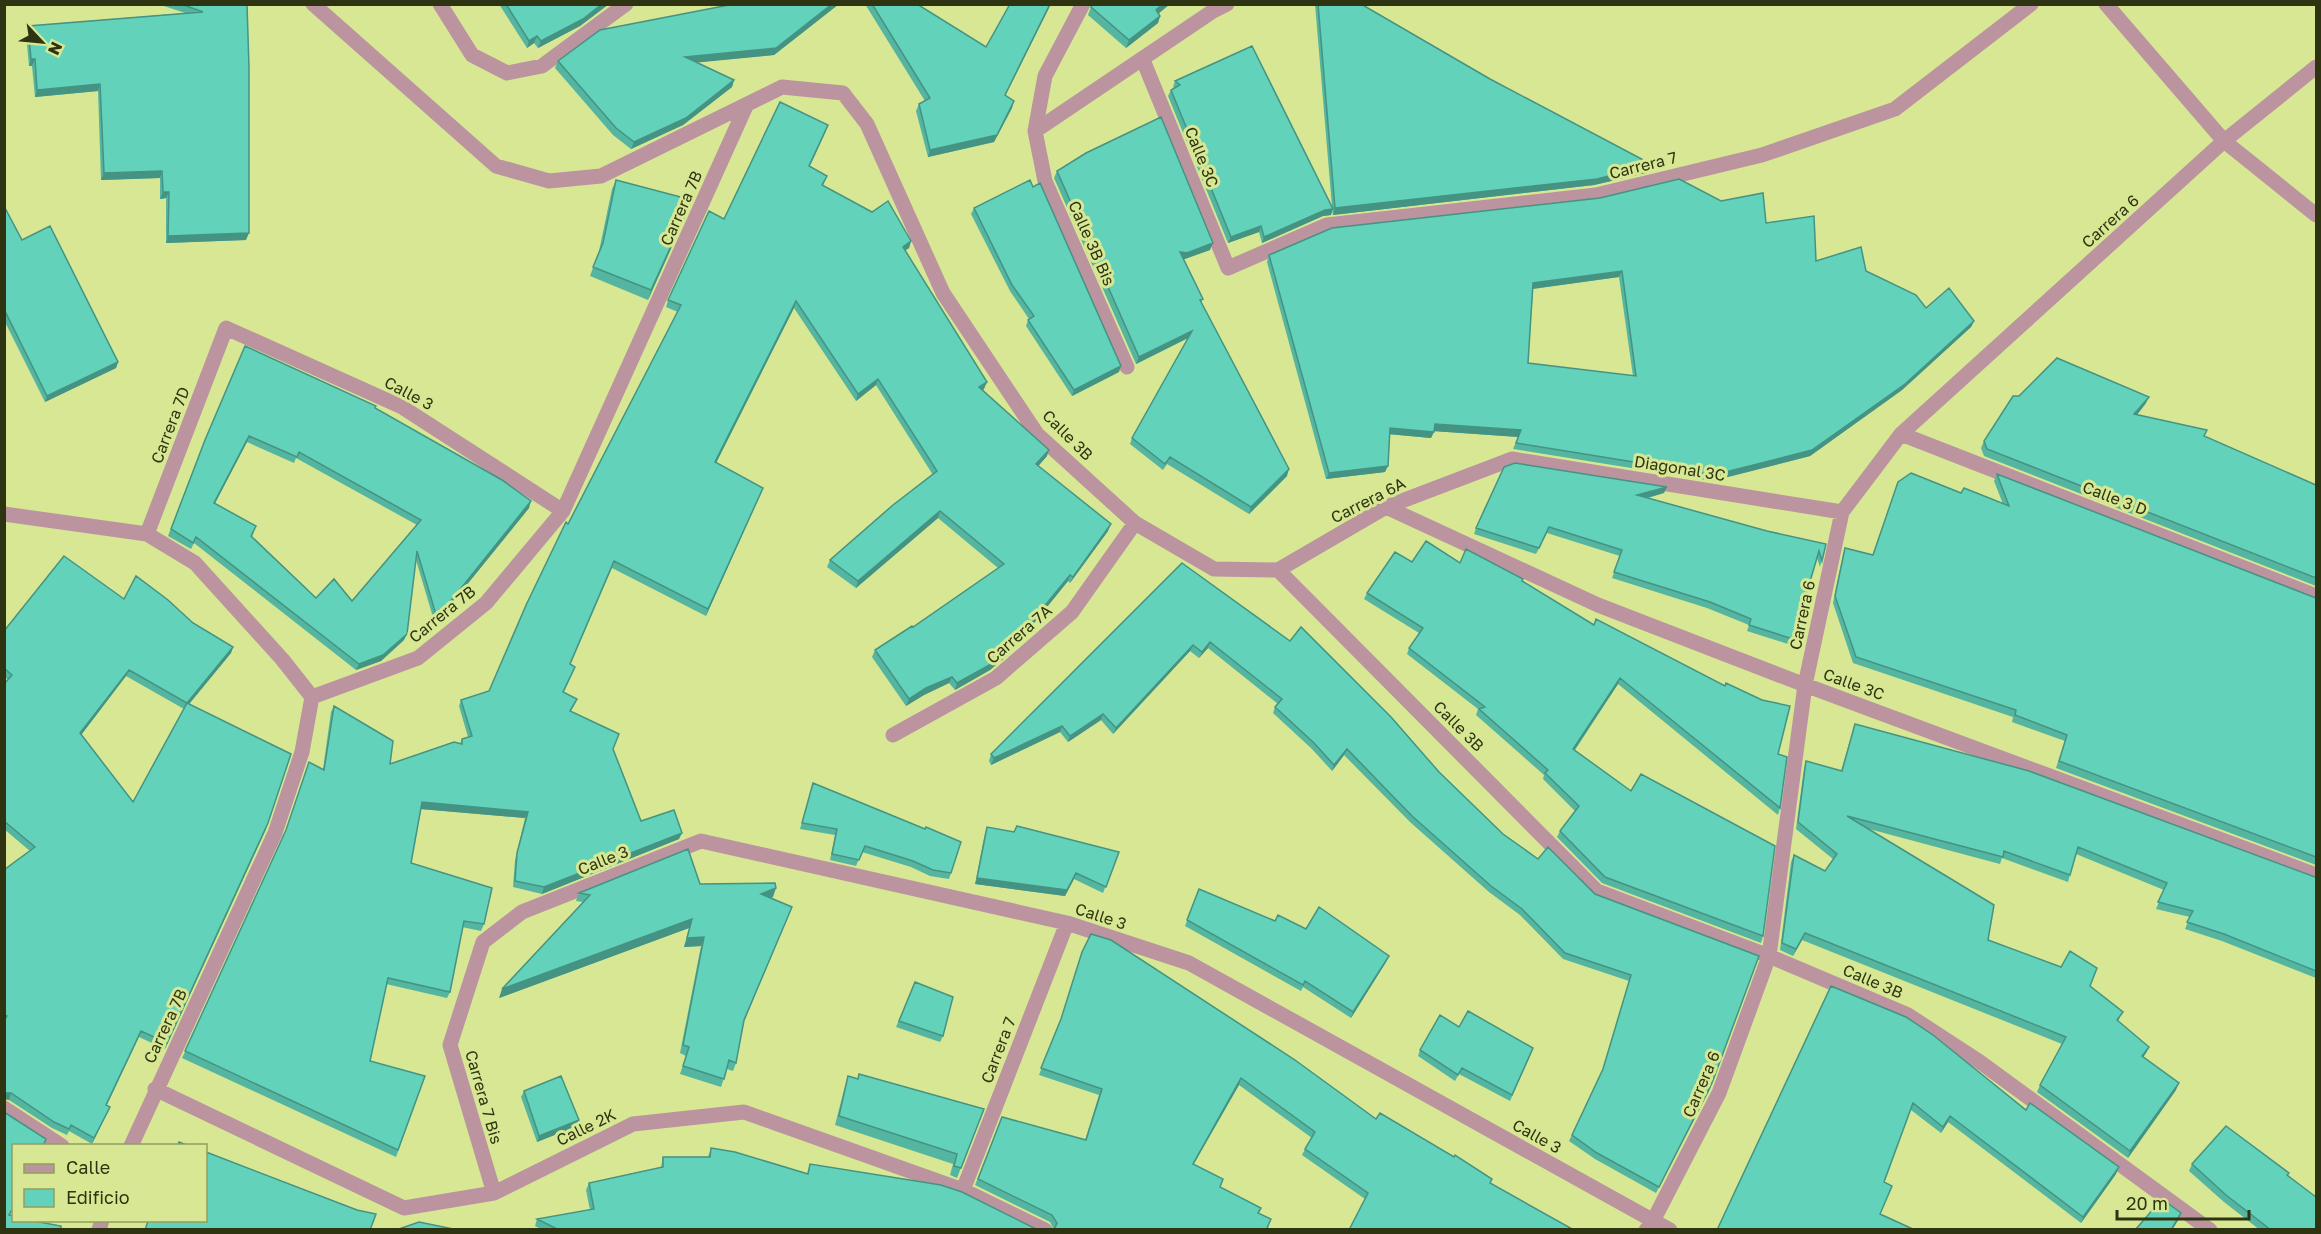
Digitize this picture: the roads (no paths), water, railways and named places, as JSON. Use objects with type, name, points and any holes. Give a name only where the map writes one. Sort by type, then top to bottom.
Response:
[{"type":"street","points":[[313,4],[496,166],[549,181],[601,176],[747,104]]},
{"type":"street","points":[[440,4],[472,55],[507,73],[542,66],[626,4]]},
{"type":"street","points":[[1035,131],[1044,76],[1083,4]]},
{"type":"street","points":[[1035,131],[1213,11],[1227,4]]},
{"type":"street","name":"Carrera 7","points":[[1228,268],[1327,225],[1596,195],[1762,155],[1895,109],[2031,4]]},
{"type":"street","points":[[2106,4],[2224,141],[2316,215]]},
{"type":"street","name":"Calle 3C","points":[[1143,60],[1228,268]]},
{"type":"street","name":"Carrera 6","points":[[1650,1226],[1719,1093],[1769,956],[1805,685],[1842,512],[1901,434],[2224,141],[2316,67]]},
{"type":"street","name":"Calle 3B","points":[[747,104],[782,87],[843,93],[867,124],[943,294],[1037,434],[1135,523],[1214,569],[1278,570],[1598,891],[1769,956],[1908,1015],[1980,1062],[2210,1230]]},
{"type":"street","name":"Carrera 7B","points":[[131,1144],[275,833],[302,752],[312,697],[418,658],[486,603],[563,511],[747,104]]},
{"type":"street","name":"Calle 3B Bis","points":[[1035,131],[1045,181],[1127,367]]},
{"type":"street","name":"Calle 3","points":[[226,328],[402,407],[563,511]]},
{"type":"street","name":"Carrera 7D","points":[[147,534],[226,328]]},
{"type":"street","name":"Calle 3 D","points":[[1901,434],[2316,596]]},
{"type":"street","name":"Diagonal 3C","points":[[1512,459],[1842,512]]},
{"type":"street","name":"Carrera 6A","points":[[1278,570],[1386,507],[1512,459]]},
{"type":"street","name":"Calle 3C","points":[[1386,507],[1598,604],[1805,685],[2316,875]]},
{"type":"street","points":[[4,514],[147,534],[195,563],[282,659],[312,697]]},
{"type":"street","name":"Carrera 7A","points":[[894,735],[996,678],[1072,612],[1135,523]]},
{"type":"street","name":"Calle 3","points":[[483,942],[522,912],[701,841],[1067,923],[1188,963],[1650,1226],[1670,1230]]},
{"type":"street","name":"Carrera 7","points":[[963,1190],[1067,923]]},
{"type":"street","name":"Carrera 7 Bis","points":[[483,942],[450,1045],[494,1193]]},
{"type":"street","name":"Calle 2K","points":[[155,1089],[404,1208],[494,1193],[633,1124],[744,1112],[963,1190],[1046,1230]]},
{"type":"street","points":[[4,1108],[59,1144]]}]
